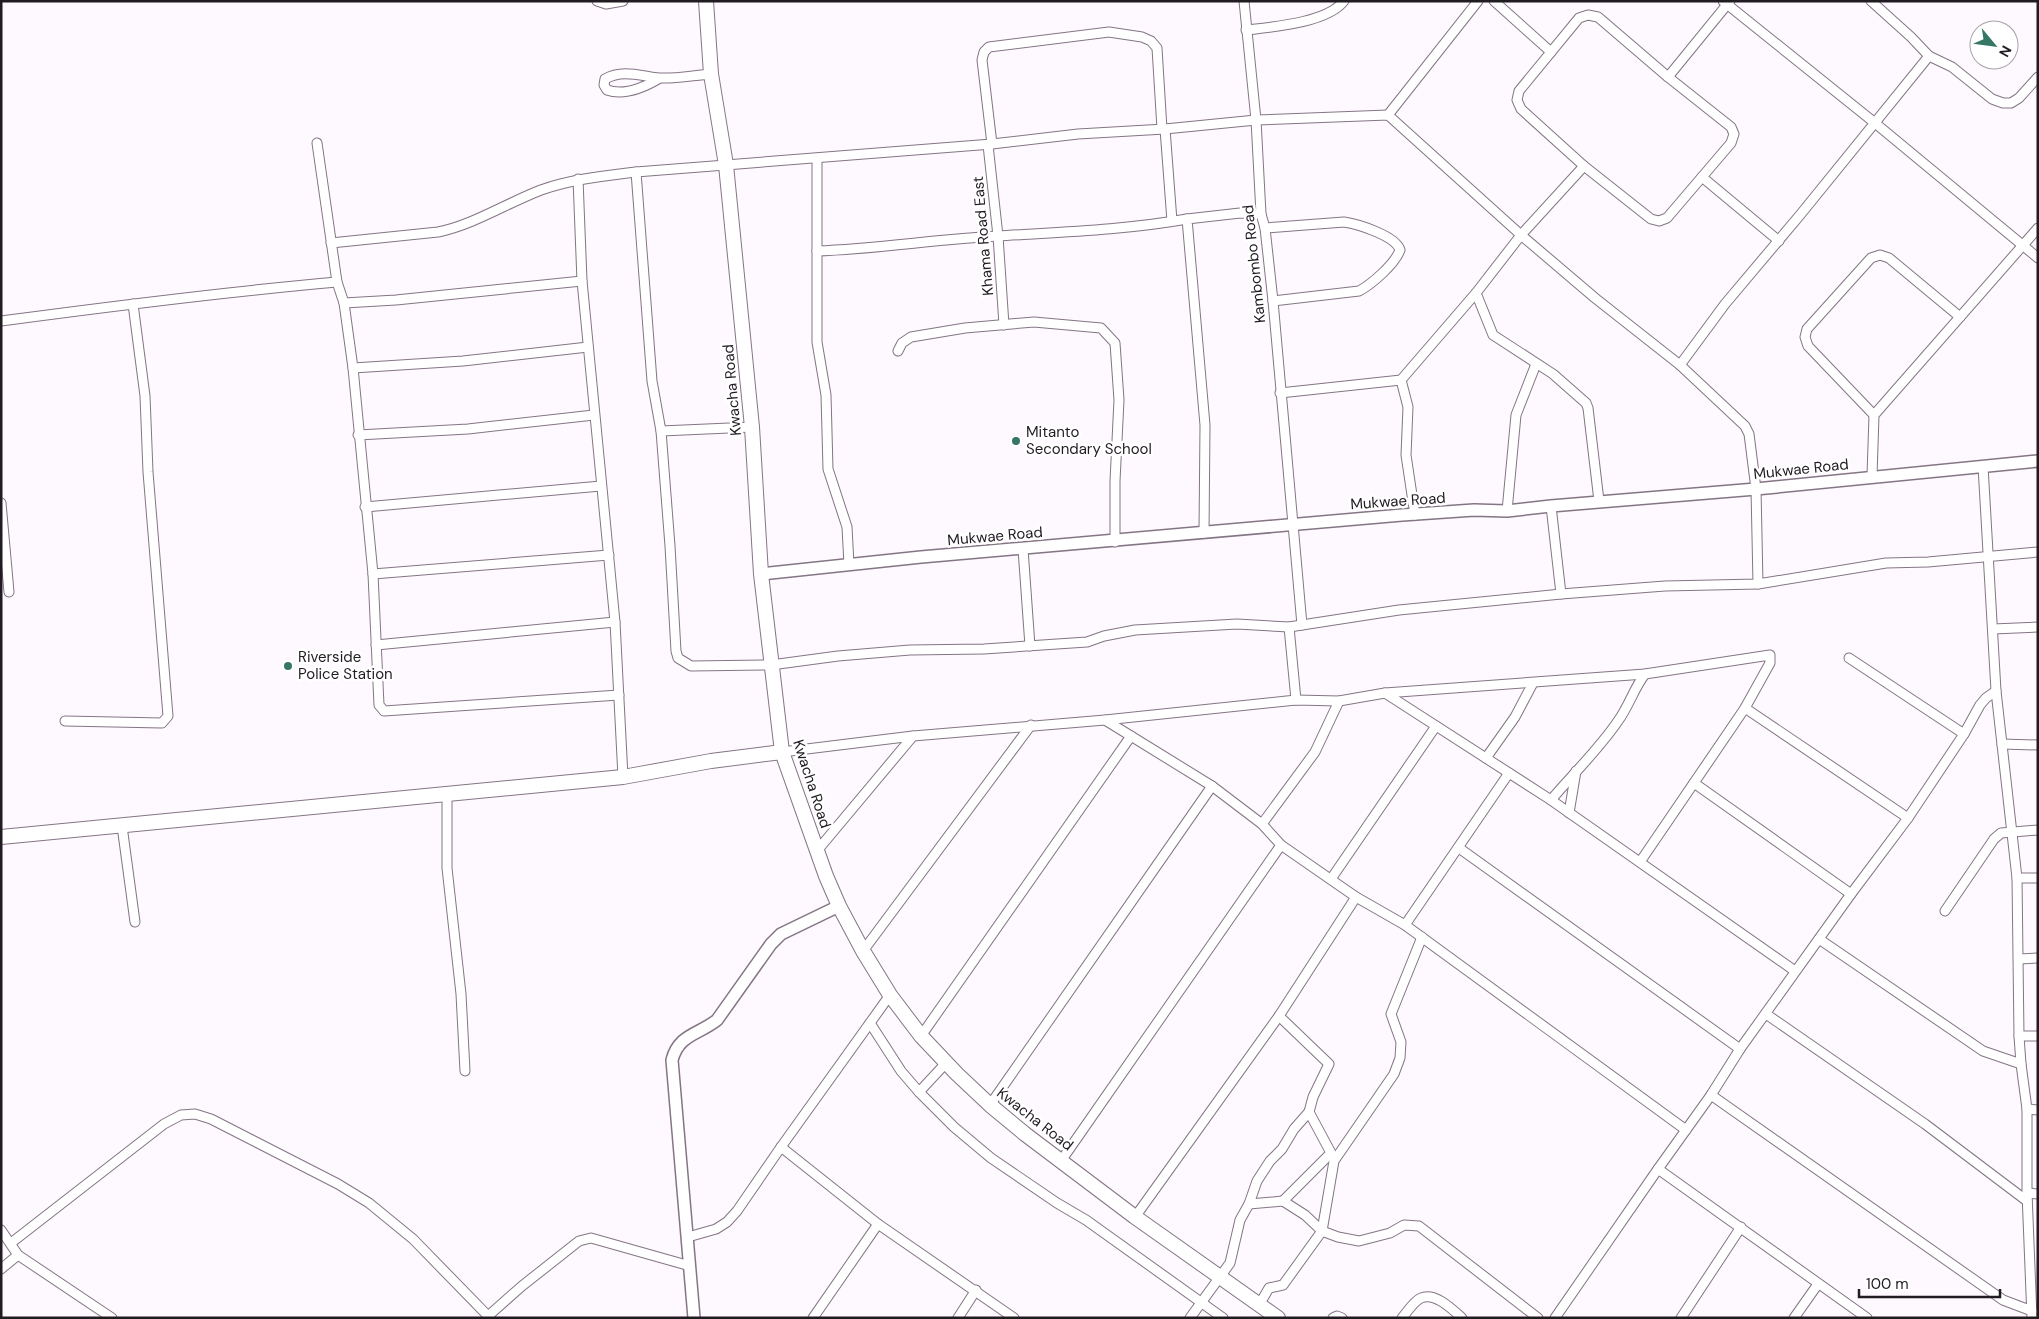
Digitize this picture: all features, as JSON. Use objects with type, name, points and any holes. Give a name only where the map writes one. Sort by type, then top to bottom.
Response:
[{"type":"main road","name":"Kwacha Road","points":[[706,1],[711,74],[726,165],[752,427],[761,574],[782,752],[816,852],[839,906],[863,951],[890,994],[921,1036],[990,1105],[1135,1217],[1222,1276],[1278,1318]]},
{"type":"main road","points":[[1,837],[623,777],[711,761],[782,752]]},
{"type":"street","points":[[597,1],[606,4],[623,1]]},
{"type":"street","name":"Kambombo Road","points":[[1244,1],[1256,120],[1262,214],[1273,301],[1302,625]]},
{"type":"street","points":[[1246,30],[1294,24],[1320,16],[1340,6],[1344,1]]},
{"type":"street","points":[[1388,115],[1478,1]]},
{"type":"street","points":[[1494,1],[1551,52]]},
{"type":"street","points":[[1871,1],[1929,56],[1952,67],[1992,99],[2003,103],[2011,103],[2019,98],[2038,77]]},
{"type":"street","points":[[1668,77],[1727,2],[2038,258]]},
{"type":"street","points":[[1588,15],[1598,17],[1668,77],[1731,127],[1734,134],[1731,142],[1667,218],[1659,221],[1651,220],[1584,166],[1521,109],[1517,100],[1519,91],[1579,18],[1588,15]]},
{"type":"street","name":"Khama Road East","points":[[1004,325],[982,60],[984,52],[989,47],[1109,32],[1142,37],[1151,41],[1157,48],[1163,129]]},
{"type":"street","points":[[1680,365],[1725,304],[1779,241],[1929,56]]},
{"type":"street","points":[[660,78],[641,87],[614,92],[607,90],[604,85],[605,79],[612,75],[634,73],[660,78],[711,74]]},
{"type":"street","points":[[331,243],[455,229],[542,190],[578,179],[636,172],[990,145],[1078,134],[1163,129],[1256,120],[1388,115],[1521,235],[1594,298],[1680,365],[1746,426],[1749,434],[1756,488],[1758,584]]},
{"type":"street","points":[[1163,129],[1172,221]]},
{"type":"street","points":[[318,143],[336,282],[344,303],[353,368],[373,574],[379,706],[384,711],[619,695]]},
{"type":"street","points":[[817,159],[816,342],[826,395],[828,469],[847,527],[848,565]]},
{"type":"street","points":[[1280,393],[1401,380],[1476,294],[1521,235],[1584,166]]},
{"type":"street","points":[[636,172],[652,381],[661,431],[678,658],[691,666],[771,665],[838,656],[910,650],[1087,642],[1104,636],[1135,630],[1236,624],[1289,627],[1399,610],[1665,586],[1758,584],[1886,563],[1928,562],[2038,552]]},
{"type":"street","points":[[1702,177],[1779,241]]},
{"type":"street","points":[[578,179],[582,281],[615,622],[623,777]]},
{"type":"street","points":[[817,251],[1103,229],[1240,213],[1262,214]]},
{"type":"street","points":[[1187,219],[1205,425],[1204,533]]},
{"type":"street","points":[[1265,228],[1344,222],[1355,223],[1392,240],[1399,246],[1400,250],[1383,272],[1359,291],[1273,301]]},
{"type":"street","points":[[1872,476],[1874,415],[2038,228]]},
{"type":"street","points":[[1874,415],[1808,346],[1805,337],[1807,329],[1871,258],[1880,255],[1890,258],[1960,318]]},
{"type":"street","points":[[344,303],[396,300],[582,281]]},
{"type":"street","points":[[1,321],[71,310],[336,282]]},
{"type":"street","points":[[1476,294],[1493,336],[1553,374],[1582,398],[1588,408],[1599,501]]},
{"type":"street","points":[[65,721],[162,723],[168,716],[148,472],[145,396],[133,304]]},
{"type":"street","points":[[898,351],[902,343],[911,337],[941,331],[1034,322],[1101,328],[1115,343],[1120,400],[1115,481],[1115,542]]},
{"type":"street","points":[[353,368],[463,361],[588,347]]},
{"type":"street","points":[[1507,511],[1516,415],[1536,364]]},
{"type":"street","points":[[1401,380],[1408,407],[1406,455],[1415,515]]},
{"type":"street","points":[[358,435],[468,429],[594,416]]},
{"type":"street","points":[[661,431],[752,427]]},
{"type":"street","name":"Mukwae Road","points":[[761,574],[1293,524],[1474,510],[1507,511],[2038,461]]},
{"type":"street","points":[[1712,1095],[2003,1300],[2032,1314],[2027,1197],[2027,1109],[2020,1064],[2019,1036],[2017,878],[2010,831],[1996,691],[1983,466]]},
{"type":"street","points":[[365,507],[601,486]]},
{"type":"street","points":[[1,503],[9,592]]},
{"type":"street","points":[[1551,506],[1561,594]]},
{"type":"street","points":[[1023,549],[1030,646]]},
{"type":"street","points":[[373,574],[609,555]]},
{"type":"street","points":[[376,644],[615,622]]},
{"type":"street","points":[[1289,627],[1296,700]]},
{"type":"street","points":[[1993,629],[2038,627]]},
{"type":"street","points":[[782,752],[913,736],[1105,720],[1296,700],[1339,701],[1385,693],[1645,674],[1770,656],[1770,662],[1745,708],[1640,862]]},
{"type":"street","points":[[1849,658],[1964,734]]},
{"type":"street","points":[[1551,800],[1617,722],[1645,674]]},
{"type":"street","points":[[1486,758],[1514,717],[1533,683]]},
{"type":"street","points":[[1555,1318],[1658,1169],[1712,1095],[1740,1049],[1908,818],[1964,734],[1980,705],[1996,691]]},
{"type":"street","points":[[1385,693],[1551,800],[1795,972]]},
{"type":"street","points":[[1262,824],[1314,752],[1339,701]]},
{"type":"street","points":[[1745,708],[1908,818]]},
{"type":"street","points":[[1105,720],[1212,786],[1262,824],[1281,845],[1356,897],[1406,925],[1686,1130]]},
{"type":"street","points":[[863,951],[1031,725]]},
{"type":"street","points":[[1331,879],[1436,726]]},
{"type":"street","points":[[816,852],[913,736]]},
{"type":"street","points":[[921,1036],[1131,736]]},
{"type":"street","points":[[2002,744],[2038,745]]},
{"type":"street","points":[[1569,813],[1576,770]]},
{"type":"street","points":[[1406,925],[1509,773]]},
{"type":"street","points":[[1694,783],[1851,894]]},
{"type":"street","points":[[990,1105],[1212,786]]},
{"type":"street","points":[[447,794],[447,868],[460,977],[465,1070]]},
{"type":"street","points":[[122,826],[135,922]]},
{"type":"street","points":[[1946,911],[1994,839],[2001,833],[2010,831],[2038,830]]},
{"type":"street","points":[[1061,1160],[1281,845]]},
{"type":"street","points":[[1459,848],[1740,1049]]},
{"type":"street","points":[[2017,878],[2038,878]]},
{"type":"street","points":[[1135,1217],[1279,1016],[1356,897]]},
{"type":"street","points":[[694,1318],[672,1060],[675,1049],[682,1040],[718,1020],[726,1011],[758,960],[770,944],[781,934],[839,906]]},
{"type":"street","points":[[1249,1204],[1283,1201],[1332,1159],[1394,1074],[1400,1058],[1401,1042],[1391,1014],[1422,937]]},
{"type":"street","points":[[1819,939],[1983,1052],[2020,1064]]},
{"type":"street","points":[[2019,959],[2038,958]]},
{"type":"street","points":[[688,1237],[716,1229],[727,1222],[737,1211],[890,994]]},
{"type":"street","points":[[1766,1014],[2027,1197]]},
{"type":"street","points":[[1190,1318],[1232,1260],[1240,1220],[1249,1204],[1257,1181],[1270,1160],[1282,1149],[1294,1129],[1309,1112],[1313,1097],[1328,1064],[1279,1016]]},
{"type":"street","points":[[870,1023],[901,1071],[919,1092],[991,1158],[1057,1203],[1086,1220],[1224,1318]]},
{"type":"street","points":[[2019,1036],[2038,1036]]},
{"type":"street","points":[[919,1092],[946,1062]]},
{"type":"street","points":[[2027,1109],[2038,1110]]},
{"type":"street","points":[[1259,1305],[1270,1288],[1283,1285],[1322,1231],[1332,1159],[1331,1153],[1309,1112]]},
{"type":"street","points":[[11,1243],[164,1124],[181,1115],[195,1114],[234,1130],[338,1184],[369,1203],[413,1239],[489,1317],[522,1286],[579,1241],[597,1239],[690,1266]]},
{"type":"street","points":[[781,1147],[878,1224],[1014,1318]]},
{"type":"street","points":[[1658,1169],[1742,1227],[1867,1318]]},
{"type":"street","points":[[2027,1197],[2038,1194]]},
{"type":"street","points":[[1283,1201],[1305,1215],[1322,1231],[1358,1241],[1390,1233],[1404,1225],[1412,1224],[1419,1226],[1538,1318]]},
{"type":"street","points":[[813,1318],[878,1224]]},
{"type":"street","points":[[1681,1318],[1742,1227]]},
{"type":"street","points":[[1,1230],[18,1255],[112,1318]]},
{"type":"street","points":[[1,1269],[18,1255]]},
{"type":"street","points":[[1794,1318],[1818,1284]]},
{"type":"street","points":[[958,1318],[976,1290]]},
{"type":"street","points":[[1402,1318],[1420,1298],[1431,1297],[1448,1306],[1462,1318]]},
{"type":"street","points":[[1333,1318],[1338,1316],[1342,1318]]},
{"type":"place","name":"Mitanto Secondary School","points":[[1016,441]]},
{"type":"place","name":"Riverside Police Station","points":[[288,666]]}]
